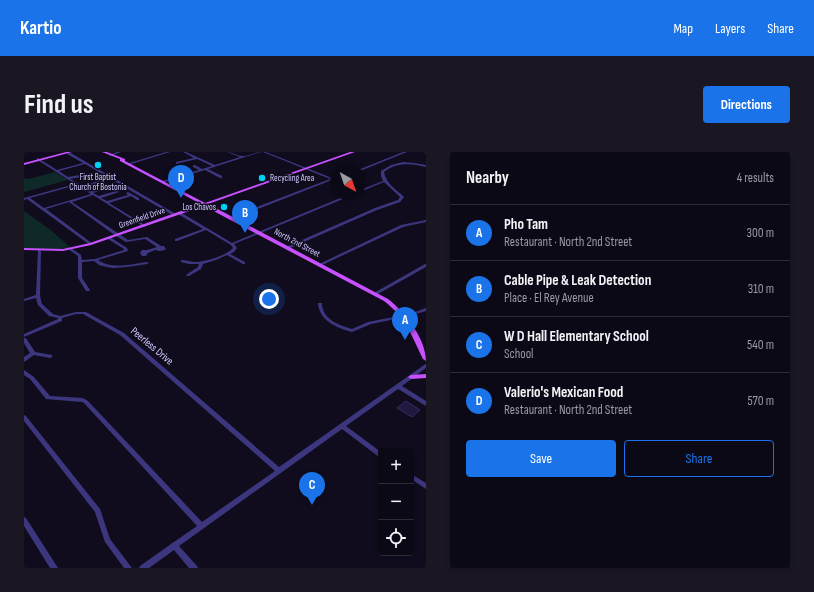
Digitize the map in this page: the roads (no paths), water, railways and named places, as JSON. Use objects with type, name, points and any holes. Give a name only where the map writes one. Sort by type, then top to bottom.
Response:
[{"type":"main road","points":[[24,163],[67,152]]},
{"type":"main road","name":"Greenfield Drive","points":[[24,249],[70,249],[91,244],[353,152]]},
{"type":"main road","name":"North 2nd Street","points":[[108,153],[394,306],[404,316],[413,330],[426,360]]},
{"type":"main road","points":[[411,377],[426,376]]},
{"type":"street","points":[[67,152],[235,246],[234,250],[228,254],[212,260],[201,262],[182,261]]},
{"type":"street","points":[[108,153],[120,152]]},
{"type":"street","points":[[128,164],[169,152]]},
{"type":"street","points":[[184,152],[214,166]]},
{"type":"street","points":[[228,152],[243,157]]},
{"type":"street","points":[[163,182],[260,152]]},
{"type":"street","points":[[264,152],[330,178]]},
{"type":"street","points":[[366,167],[406,152]]},
{"type":"street","points":[[177,163],[196,158]]},
{"type":"street","points":[[38,159],[144,226]]},
{"type":"street","points":[[56,171],[85,163]]},
{"type":"street","points":[[287,248],[376,209],[401,200],[400,195],[385,181],[382,172],[389,166],[406,163],[426,166]]},
{"type":"street","points":[[194,166],[221,177]]},
{"type":"street","points":[[68,178],[91,174]]},
{"type":"street","points":[[84,188],[101,181]]},
{"type":"street","points":[[366,189],[385,181]]},
{"type":"street","points":[[231,218],[330,182]]},
{"type":"street","points":[[26,198],[78,184]]},
{"type":"street","points":[[43,209],[70,202],[114,185]]},
{"type":"street","points":[[99,197],[118,191]]},
{"type":"street","points":[[107,202],[129,194],[138,199]]},
{"type":"street","points":[[26,198],[91,244]]},
{"type":"street","points":[[232,244],[338,200]]},
{"type":"street","points":[[70,202],[125,241],[144,238],[158,248],[146,252]]},
{"type":"street","points":[[319,265],[401,227],[426,221]]},
{"type":"street","points":[[176,240],[206,229]]},
{"type":"street","points":[[80,261],[95,260],[126,251],[126,249],[109,238]]},
{"type":"street","points":[[70,249],[79,254],[80,278],[88,290]]},
{"type":"street","points":[[39,250],[38,296],[40,304],[51,315],[60,318]]},
{"type":"street","points":[[228,254],[244,263]]},
{"type":"street","points":[[95,260],[101,265],[108,267],[147,263]]},
{"type":"street","points":[[188,275],[200,268],[201,262]]},
{"type":"street","points":[[374,294],[426,265]]},
{"type":"street","points":[[24,300],[38,296]]},
{"type":"street","points":[[320,304],[322,313],[327,319],[350,331],[354,331],[370,323],[404,316],[426,309]]},
{"type":"street","name":"Peerless Drive","points":[[24,337],[60,320],[60,318],[76,313],[84,313],[122,334],[279,471]]},
{"type":"street","points":[[24,337],[33,353]]},
{"type":"street","points":[[24,360],[33,353],[50,356]]},
{"type":"street","points":[[143,568],[426,366]]},
{"type":"street","points":[[24,372],[32,378],[48,398],[83,400],[86,402],[201,526]]},
{"type":"street","points":[[398,386],[426,404]]},
{"type":"street","points":[[24,417],[98,511],[107,540],[128,568]]},
{"type":"street","points":[[342,426],[378,453]]},
{"type":"street","points":[[414,478],[426,486]]},
{"type":"street","points":[[24,520],[54,568]]},
{"type":"street","points":[[174,545],[194,568]]},
{"type":"place","name":"First Baptist Church of Bostonia","points":[[98,165]]},
{"type":"place","name":"Recycling Area","points":[[262,178]]},
{"type":"place","name":"Valerio's Mexican Food","points":[[181,198]]},
{"type":"place","name":"Los Chavos","points":[[224,207]]},
{"type":"place","name":"Cable Pipe & Leak Detection","points":[[245,233]]},
{"type":"place","name":"Pho Tam","points":[[405,340]]},
{"type":"place","name":"W D Hall Elementary School","points":[[312,505]]}]
